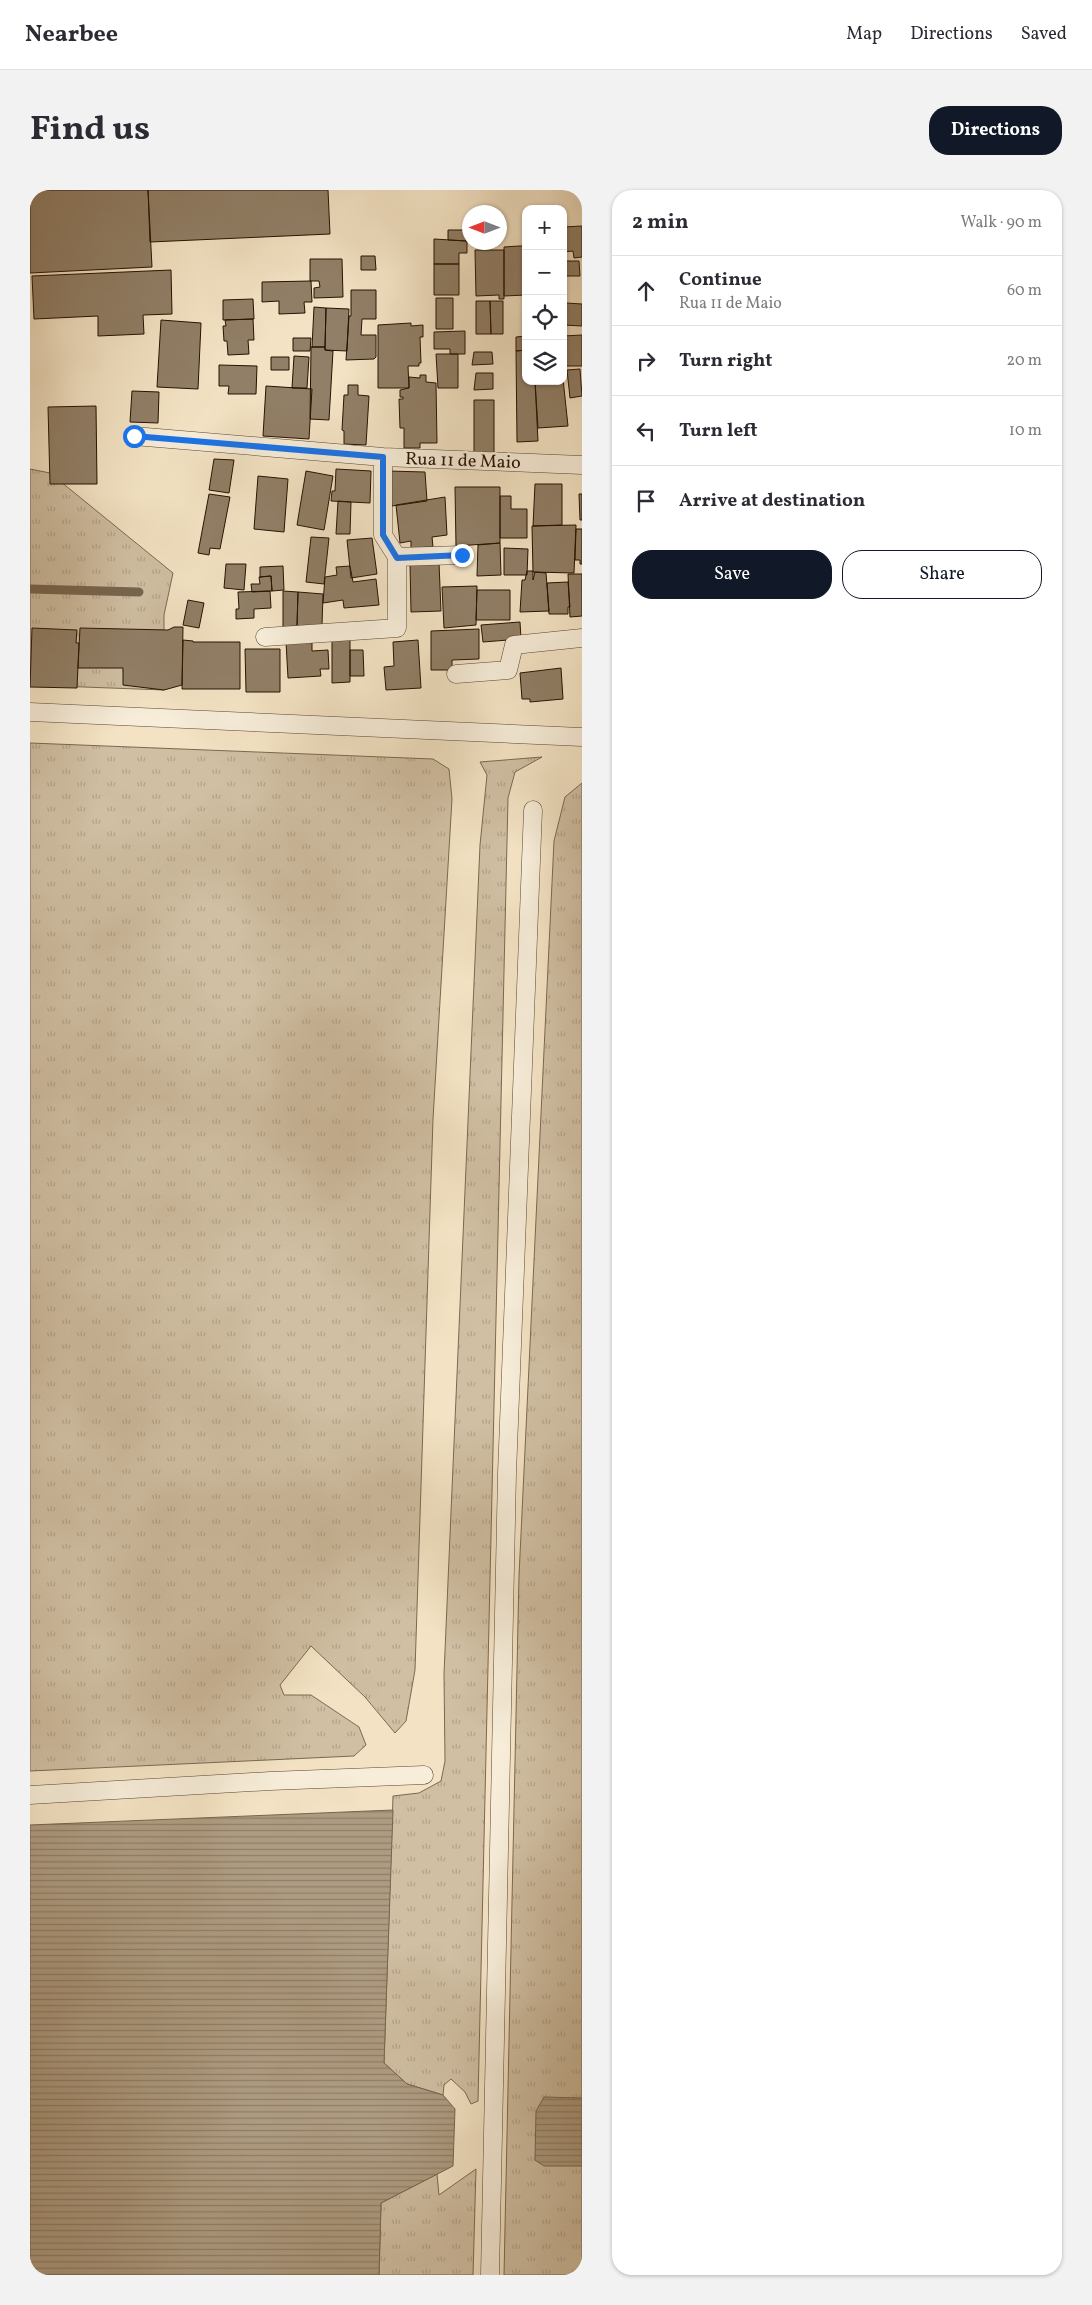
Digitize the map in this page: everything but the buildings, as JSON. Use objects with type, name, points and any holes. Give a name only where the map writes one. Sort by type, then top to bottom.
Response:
[{"type":"lane","name":"Rua 11 de Maio","points":[[134,436],[383,457],[582,465]]},
{"type":"lane","points":[[265,637],[397,628],[397,558],[383,535],[383,457]]},
{"type":"lane","points":[[397,558],[462,555]]},
{"type":"lane","points":[[456,674],[508,670],[514,645],[582,638]]},
{"type":"lane","points":[[30,712],[582,737]]},
{"type":"lane","points":[[490,2275],[507,1473],[533,810]]},
{"type":"lane","points":[[30,1795],[270,1781],[424,1775]]},
{"type":"green space","points":[[30,469],[50,473],[173,573],[164,615],[164,690],[30,685]]},
{"type":"green space","points":[[30,743],[433,759],[449,769],[452,799],[433,1119],[415,1670],[406,1721],[395,1733],[365,1697],[311,1646],[280,1685],[284,1695],[311,1695],[359,1727],[366,1745],[354,1756],[30,1771]]},
{"type":"green space","points":[[542,757],[515,772],[508,798],[478,2101],[471,2104],[465,2092],[451,2079],[444,2085],[443,2095],[407,2084],[384,2063],[393,1796],[419,1793],[441,1781],[445,1761],[444,1674],[480,845],[487,775],[480,762]]},
{"type":"green space","points":[[582,783],[582,2275],[504,2275],[519,1576],[554,841],[565,797]]},
{"type":"green space","points":[[476,2169],[473,2275],[379,2275],[381,2203],[437,2174],[439,2195]]},
{"type":"shaded area","points":[[393,1810],[384,2063],[407,2084],[443,2095],[455,2109],[453,2166],[381,2203],[379,2275],[30,2275],[30,1825]]},
{"type":"shaded area","points":[[544,2097],[582,2098],[582,2166],[544,2166],[535,2160],[536,2111]]},
{"type":"waterway","points":[[30,589],[139,592]]},
{"type":"route","points":[[134,436],[383,457],[383,535],[397,558],[462,555]]}]
